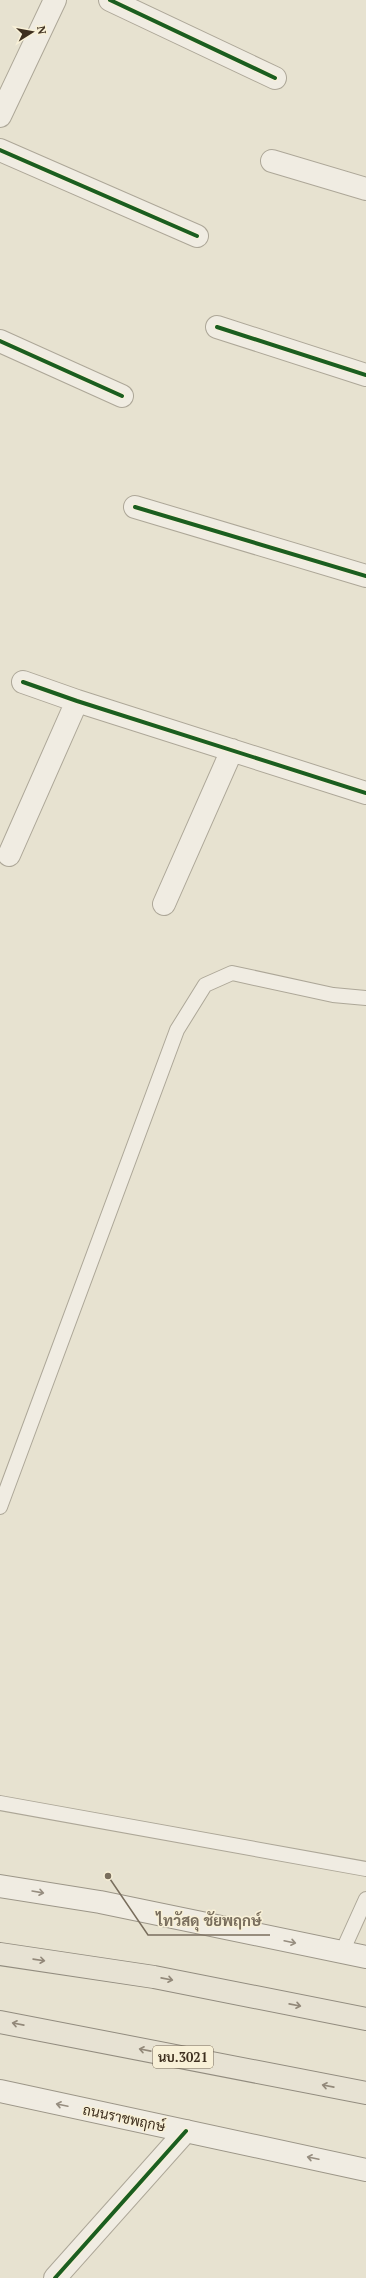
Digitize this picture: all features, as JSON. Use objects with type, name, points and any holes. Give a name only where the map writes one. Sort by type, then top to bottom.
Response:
[{"type":"main road","points":[[0,1954],[154,1977],[366,2019]]},
{"type":"main road","name":"นบ.3021","points":[[0,2022],[366,2094]]},
{"type":"street","points":[[0,116],[55,0]]},
{"type":"street","points":[[110,0],[275,78]]},
{"type":"street","points":[[0,150],[197,236]]},
{"type":"street","points":[[272,161],[366,189]]},
{"type":"street","points":[[217,327],[366,375]]},
{"type":"street","points":[[0,340],[122,396]]},
{"type":"street","points":[[135,507],[366,576]]},
{"type":"street","points":[[23,682],[76,701],[366,793]]},
{"type":"street","points":[[9,855],[76,701]]},
{"type":"street","points":[[164,904],[232,750]]},
{"type":"street","points":[[0,1886],[100,1902],[366,1957]]},
{"type":"street","name":"ถนนราชพฤกษ์","points":[[0,2091],[366,2170]]},
{"type":"street","points":[[55,2278],[186,2131]]},
{"type":"lane","points":[[0,1507],[177,1030],[205,985],[232,973],[333,995],[366,998]]},
{"type":"lane","points":[[0,1803],[366,1869]]},
{"type":"lane","points":[[342,1952],[366,1899]]},
{"type":"cycle path","points":[[110,0],[275,78]]},
{"type":"cycle path","points":[[0,150],[197,236]]},
{"type":"cycle path","points":[[217,327],[366,375]]},
{"type":"cycle path","points":[[0,341],[122,396]]},
{"type":"cycle path","points":[[135,507],[366,576]]},
{"type":"cycle path","points":[[23,682],[77,701],[366,793]]},
{"type":"cycle path","points":[[55,2278],[186,2131]]},
{"type":"place","name":"ไทวัสดุ ชัยพฤกษ์","points":[[108,1876]]}]
